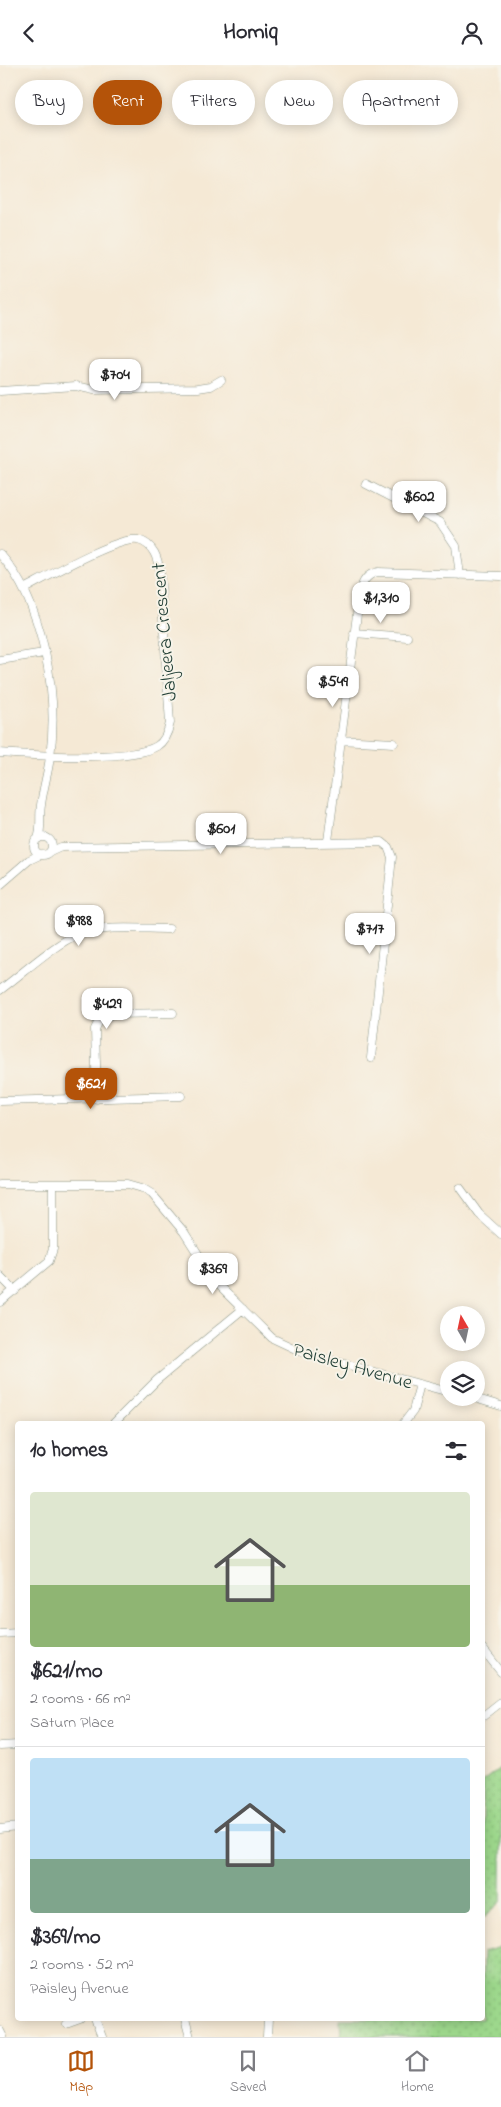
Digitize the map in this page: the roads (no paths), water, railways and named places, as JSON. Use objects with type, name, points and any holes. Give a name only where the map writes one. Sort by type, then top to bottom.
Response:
[{"type":"street","points":[[0,391],[76,386],[94,390],[198,388],[211,386],[221,380]]},
{"type":"street","points":[[366,484],[440,522],[456,545],[460,575]]},
{"type":"street","name":"Jaljeera Crescent","points":[[0,753],[50,755],[135,753],[156,747],[168,732],[170,714],[158,559],[153,550],[138,540],[126,541],[24,589]]},
{"type":"street","points":[[0,554],[13,570],[24,589],[38,628],[51,694],[50,755],[41,805],[42,839],[37,851],[46,853]]},
{"type":"street","points":[[328,841],[354,633],[363,581],[370,575],[378,572],[501,576]]},
{"type":"street","points":[[354,633],[407,637]]},
{"type":"street","points":[[0,660],[44,653]]},
{"type":"street","points":[[340,740],[394,743]]},
{"type":"street","points":[[42,839],[61,847]]},
{"type":"street","points":[[42,839],[52,846],[46,853]]},
{"type":"street","points":[[0,885],[29,860],[42,839]]},
{"type":"street","points":[[29,860],[61,847],[377,841],[388,847],[392,857],[371,1058]]},
{"type":"street","points":[[0,990],[59,946],[79,934],[93,931],[169,929]]},
{"type":"street","points":[[97,1099],[96,1029],[98,1021],[112,1014],[173,1013]]},
{"type":"street","points":[[0,1101],[181,1096]]},
{"type":"street","name":"Paisley Avenue","points":[[0,1184],[128,1184],[148,1191],[179,1225],[212,1278],[268,1335],[293,1349],[440,1390]]},
{"type":"street","points":[[0,1302],[45,1267],[52,1256],[53,1185]]},
{"type":"street","points":[[460,1189],[479,1214],[501,1234]]},
{"type":"street","points":[[0,1276],[15,1291]]},
{"type":"street","points":[[116,1421],[157,1381],[243,1309]]},
{"type":"street","points":[[405,1421],[413,1411],[420,1384]]},
{"type":"street","points":[[485,1401],[501,1406]]},
{"type":"street","points":[[0,1634],[15,1633]]},
{"type":"street","points":[[485,1652],[501,1671]]},
{"type":"street","points":[[485,1715],[501,1702]]},
{"type":"street","points":[[0,1746],[15,1745]]},
{"type":"street","points":[[0,1829],[15,1827]]},
{"type":"street","points":[[66,2024],[74,2021]]},
{"type":"street","points":[[96,2021],[102,2037]]},
{"type":"street","points":[[186,2021],[190,2037]]},
{"type":"street","points":[[267,2037],[268,2021]]},
{"type":"street","points":[[0,2031],[3,2037]]}]
